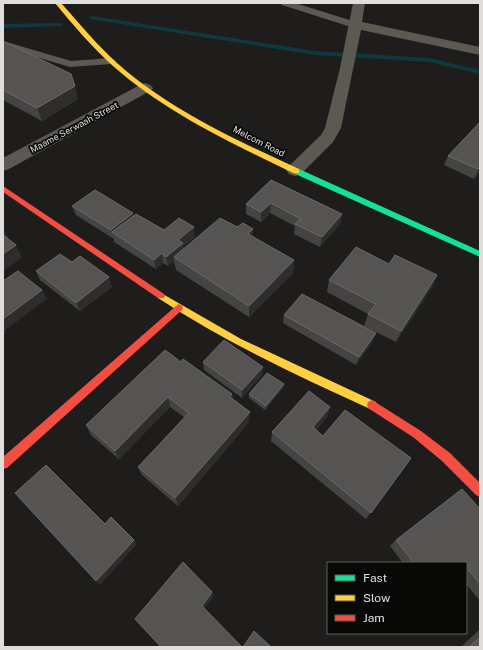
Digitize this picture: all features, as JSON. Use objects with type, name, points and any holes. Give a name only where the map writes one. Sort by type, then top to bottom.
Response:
[{"type":"main road","name":"Melcom Road","points":[[58,3],[111,61],[145,88],[217,130],[295,170],[480,254]]},
{"type":"main road","points":[[3,188],[178,308],[266,357],[372,405],[417,434],[446,457],[480,491]]},
{"type":"main road","points":[[3,464],[178,308]]},
{"type":"street","points":[[295,170],[327,138],[334,128],[359,3]]},
{"type":"street","points":[[355,26],[480,51]]},
{"type":"street","name":"Maame Serwaah Street","points":[[3,165],[145,88]]},
{"type":"lane","points":[[285,3],[355,26]]},
{"type":"lane","points":[[3,44],[70,64],[111,61]]},
{"type":"building","points":[[3,41],[71,74],[75,86],[37,108],[3,90]]},
{"type":"building","points":[[480,122],[480,167],[478,169],[448,156]]},
{"type":"building","points":[[271,180],[342,214],[322,237],[295,224],[301,219],[271,203],[261,212],[246,204]]},
{"type":"building","points":[[95,190],[133,213],[111,230],[72,206]]},
{"type":"building","points":[[136,214],[164,230],[179,218],[194,227],[178,240],[183,243],[166,257],[162,253],[154,260],[112,232]]},
{"type":"building","points":[[220,218],[237,227],[243,223],[253,229],[248,234],[294,260],[249,306],[174,257]]},
{"type":"building","points":[[3,235],[16,245],[3,254]]},
{"type":"building","points":[[356,247],[389,264],[395,255],[437,275],[401,331],[368,314],[376,304],[329,280]]},
{"type":"building","points":[[60,254],[72,262],[80,256],[109,277],[76,303],[36,271]]},
{"type":"building","points":[[18,271],[42,290],[3,319],[3,281]]},
{"type":"building","points":[[302,294],[376,333],[359,357],[284,315]]},
{"type":"building","points":[[224,340],[263,367],[242,390],[203,362]]},
{"type":"building","points":[[165,350],[181,362],[183,359],[232,394],[230,397],[250,412],[175,498],[138,467],[189,413],[168,397],[115,451],[86,425]]},
{"type":"building","points":[[267,373],[284,384],[266,406],[249,394]]},
{"type":"building","points":[[309,391],[330,407],[313,427],[323,436],[345,410],[411,458],[371,513],[272,432]]},
{"type":"building","points":[[46,465],[105,524],[111,517],[134,540],[96,581],[15,493]]},
{"type":"building","points":[[462,489],[480,509],[480,584],[467,568],[467,562],[413,562],[396,540]]},
{"type":"building","points":[[183,562],[212,592],[202,606],[242,647],[161,647],[135,619]]},
{"type":"building","points":[[254,631],[271,647],[243,647]]},
{"type":"building","points":[[480,637],[480,647],[469,647]]},
{"type":"waterway","points":[[92,18],[315,53],[430,60],[480,72]]},
{"type":"waterway","points":[[3,26],[60,24]]},
{"type":"traffic: fast","points":[[296,171],[480,254]]},
{"type":"traffic: slow","points":[[58,3],[108,58],[135,81],[156,96],[202,124],[296,171]]},
{"type":"traffic: slow","points":[[161,296],[238,342],[372,405]]},
{"type":"traffic: jam","points":[[3,188],[161,296]]},
{"type":"traffic: jam","points":[[3,464],[179,308]]},
{"type":"traffic: jam","points":[[372,405],[417,434],[446,457],[480,491]]}]
